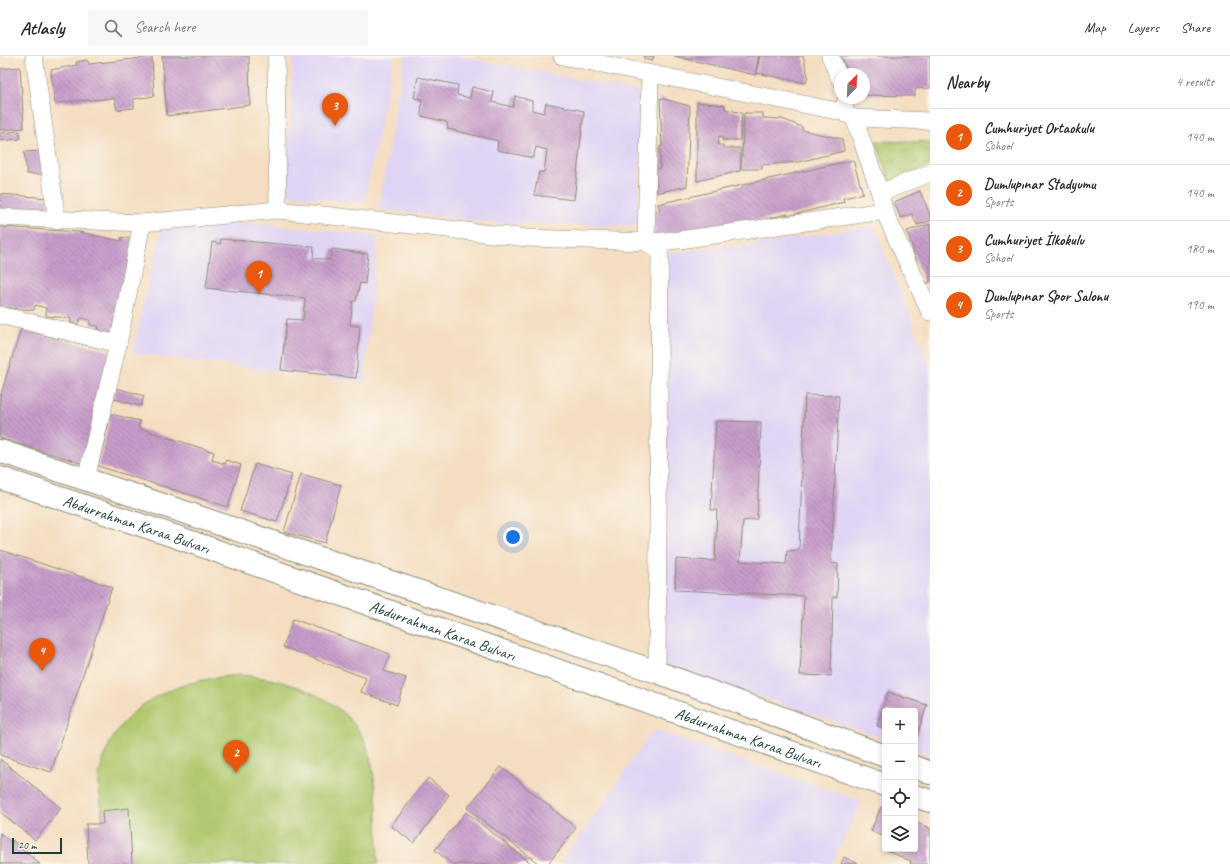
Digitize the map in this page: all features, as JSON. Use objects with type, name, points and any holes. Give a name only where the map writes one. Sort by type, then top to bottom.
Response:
[{"type":"main road","name":"Abdurrahman Karaa Bulvarı","points":[[0,451],[657,672],[882,755]]},
{"type":"main road","name":"Abdurrahman Karaa Bulvarı","points":[[0,478],[157,530],[882,784]]},
{"type":"main road","points":[[918,769],[930,773]]},
{"type":"main road","points":[[918,797],[930,801]]},
{"type":"street","points":[[34,56],[56,221]]},
{"type":"street","points":[[276,56],[278,210]]},
{"type":"street","points":[[562,56],[585,58],[650,75],[848,110],[930,121]]},
{"type":"street","points":[[830,56],[835,68]]},
{"type":"street","points":[[646,242],[650,75]]},
{"type":"street","points":[[848,110],[880,193],[884,211],[930,312]]},
{"type":"street","points":[[880,193],[930,173]]},
{"type":"street","points":[[0,217],[56,221],[142,223],[278,210],[527,238],[646,242],[680,240],[884,211]]},
{"type":"street","points":[[86,479],[118,344],[142,223]]},
{"type":"street","points":[[646,242],[660,251],[657,672]]},
{"type":"street","points":[[0,315],[118,344]]},
{"type":"shaded area","points":[[293,56],[394,56],[364,203],[287,195]]},
{"type":"shaded area","points":[[405,56],[457,56],[641,92],[638,226],[490,223],[378,209]]},
{"type":"shaded area","points":[[253,223],[378,236],[364,382],[132,353],[161,231]]},
{"type":"shaded area","points":[[874,226],[930,367],[930,755],[918,750],[918,708],[882,708],[882,738],[661,663],[666,253],[755,244]]},
{"type":"shaded area","points":[[653,730],[862,801],[832,864],[560,864]]},
{"type":"green space","points":[[876,141],[930,142],[930,165],[890,182]]},
{"type":"green space","points":[[240,675],[258,677],[293,685],[311,692],[341,711],[354,724],[364,740],[369,753],[375,784],[378,864],[105,864],[99,776],[106,751],[118,731],[132,714],[150,700],[170,690],[192,683]]},
{"type":"building","points":[[162,56],[249,56],[250,105],[167,116]]},
{"type":"building","points":[[644,56],[654,56],[652,61],[644,59]]},
{"type":"building","points":[[674,56],[759,56],[755,75]]},
{"type":"building","points":[[760,56],[803,56],[808,76],[806,83],[756,73]]},
{"type":"building","points":[[841,56],[930,56],[930,88],[915,89],[915,96],[870,95],[870,68],[846,68]]},
{"type":"building","points":[[152,57],[154,96],[134,99],[134,108],[117,110],[114,98],[55,103],[51,70],[77,65],[76,62],[87,60],[89,64]]},
{"type":"building","points":[[20,67],[24,128],[0,130],[0,69]]},
{"type":"building","points":[[418,77],[458,85],[457,95],[470,98],[472,87],[494,92],[492,102],[513,107],[515,96],[532,101],[532,110],[544,113],[546,103],[584,111],[574,200],[534,195],[539,172],[544,172],[547,150],[536,147],[533,158],[497,150],[498,141],[448,129],[447,122],[421,116],[422,99],[414,98]]},
{"type":"building","points":[[660,98],[690,106],[687,186],[657,193],[656,169],[660,168],[660,146],[662,147]]},
{"type":"building","points":[[697,102],[725,105],[725,109],[742,113],[740,140],[722,140],[723,137],[719,136],[718,145],[723,145],[724,148],[740,148],[740,171],[697,181]]},
{"type":"building","points":[[744,113],[763,113],[763,118],[782,119],[802,127],[802,130],[842,139],[844,151],[798,162],[762,165],[762,169],[741,169]]},
{"type":"building","points":[[20,131],[20,139],[0,141],[0,133]]},
{"type":"building","points":[[42,151],[44,174],[27,174],[24,152]]},
{"type":"building","points":[[853,160],[863,194],[843,198],[844,202],[788,216],[788,214],[738,225],[654,235],[655,211],[660,211],[658,204]]},
{"type":"building","points":[[920,191],[930,215],[930,221],[917,225],[912,214],[901,218],[894,202]]},
{"type":"building","points":[[0,194],[48,198],[47,215],[0,212]]},
{"type":"building","points":[[930,224],[930,282],[924,284],[907,231]]},
{"type":"building","points":[[0,227],[79,232],[121,241],[122,237],[134,240],[116,334],[99,331],[98,326],[90,325],[90,320],[81,318],[77,325],[71,323],[70,318],[46,316],[46,308],[35,305],[34,310],[0,307]]},
{"type":"building","points":[[221,239],[314,247],[313,258],[330,260],[332,249],[368,254],[365,284],[360,283],[356,301],[353,301],[350,325],[360,326],[356,378],[281,370],[287,319],[303,320],[305,298],[206,288],[212,242],[220,244]]},
{"type":"building","points":[[21,329],[111,351],[84,464],[0,438],[0,397]]},
{"type":"building","points":[[116,388],[144,396],[141,406],[114,399]]},
{"type":"building","points":[[805,395],[839,396],[831,563],[838,564],[837,597],[833,597],[831,676],[800,675],[804,596],[675,590],[676,559],[715,561],[717,510],[711,510],[716,421],[761,422],[757,519],[743,521],[740,561],[786,564],[787,551],[799,550]]},
{"type":"building","points":[[111,414],[140,421],[138,428],[214,452],[212,460],[225,464],[226,460],[241,465],[228,507],[98,466]]},
{"type":"building","points":[[255,464],[292,475],[277,522],[240,511]]},
{"type":"building","points":[[301,474],[341,485],[325,543],[284,532]]},
{"type":"building","points":[[0,550],[112,587],[51,772],[0,755]]},
{"type":"building","points":[[293,619],[390,654],[384,671],[406,678],[397,705],[361,692],[366,678],[283,647]]},
{"type":"building","points":[[888,692],[927,705],[918,732],[918,708],[883,708]]},
{"type":"building","points":[[882,711],[882,728],[877,726]]},
{"type":"building","points":[[0,759],[61,808],[35,840],[0,812]]},
{"type":"building","points":[[501,767],[576,828],[548,864],[539,864],[467,808]]},
{"type":"building","points":[[428,778],[449,795],[414,843],[391,826]]},
{"type":"building","points":[[881,807],[882,836],[871,831]]},
{"type":"building","points":[[129,808],[132,864],[88,864],[86,824],[103,824],[102,811]]},
{"type":"building","points":[[466,812],[532,864],[452,864],[435,850]]},
{"type":"building","points":[[918,823],[930,828],[930,864],[910,864],[911,861],[890,852],[918,852]]},
{"type":"building","points":[[0,833],[11,842],[12,840],[40,864],[0,863]]},
{"type":"building","points":[[844,857],[859,864],[841,864]]},
{"type":"place","name":"Cumhuriyet İlkokulu","points":[[335,126]]},
{"type":"place","name":"Cumhuriyet Ortaokulu","points":[[259,294]]},
{"type":"place","name":"Dumlupınar Spor Salonu","points":[[42,671]]},
{"type":"place","name":"Dumlupınar Stadyumu","points":[[236,773]]}]
